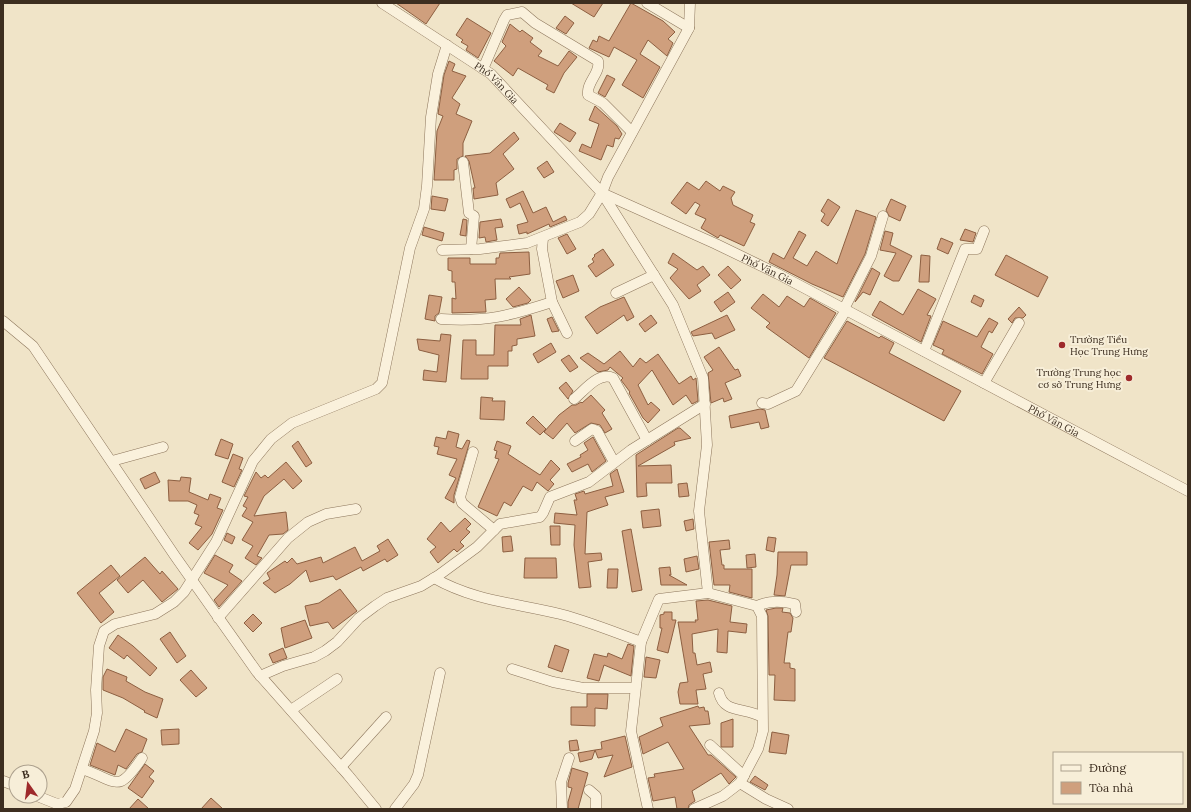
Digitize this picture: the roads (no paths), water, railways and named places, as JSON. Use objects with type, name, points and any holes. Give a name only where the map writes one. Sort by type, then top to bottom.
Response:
[{"type":"street","name":"Phố Vân Gia","points":[[382,3],[491,74],[602,193],[716,244],[845,309],[1188,491]]},
{"type":"street","points":[[647,3],[689,28]]},
{"type":"street","points":[[442,250],[471,249],[527,243],[580,222],[589,214],[602,193],[608,177],[689,28],[690,3]]},
{"type":"street","points":[[483,69],[507,15],[522,12],[535,23],[598,61],[598,67],[589,85],[588,95],[603,103],[632,132]]},
{"type":"street","points":[[48,802],[62,806],[70,798],[75,789],[82,769],[97,719],[99,646],[104,631],[115,624],[155,614],[174,602],[193,581],[216,542],[253,461],[268,443],[292,423],[376,389],[382,383],[410,248],[424,208],[427,186],[431,117],[438,74],[447,45]]},
{"type":"street","points":[[463,162],[469,213],[474,216],[471,249]]},
{"type":"street","points":[[602,193],[673,306],[703,378],[707,445],[699,511],[708,593]]},
{"type":"street","points":[[762,403],[768,404],[796,391],[845,309],[870,256],[883,216]]},
{"type":"street","points":[[924,351],[965,249],[977,249],[984,231]]},
{"type":"street","points":[[542,238],[542,249],[552,302],[567,333]]},
{"type":"street","points":[[616,293],[654,275]]},
{"type":"street","points":[[441,319],[469,321],[492,319],[552,302]]},
{"type":"street","points":[[3,321],[33,346],[218,618],[260,676],[341,767],[376,809]]},
{"type":"street","points":[[984,383],[1019,323]]},
{"type":"street","points":[[574,399],[602,377],[608,375],[613,378],[647,440]]},
{"type":"street","points":[[260,676],[283,666],[314,657],[337,642],[359,618],[381,602],[421,586],[434,578],[477,547],[503,523],[540,517],[544,513],[550,497],[589,482],[614,462],[705,404]]},
{"type":"street","points":[[575,441],[592,429],[597,430],[614,462]]},
{"type":"street","points":[[112,461],[164,447]]},
{"type":"street","points":[[474,452],[460,497],[462,503],[494,530]]},
{"type":"street","points":[[218,618],[288,538],[308,522],[326,514],[356,509]]},
{"type":"street","points":[[434,578],[454,589],[497,601],[561,615],[641,642]]},
{"type":"street","points":[[648,809],[630,731],[641,642],[659,600],[708,593],[757,606],[764,602],[795,604],[796,612]]},
{"type":"street","points":[[694,809],[723,796],[742,780],[758,750],[762,731],[762,616],[757,606]]},
{"type":"street","points":[[512,669],[553,682],[583,688],[636,688]]},
{"type":"street","points":[[395,809],[414,784],[418,775],[440,673]]},
{"type":"street","points":[[291,710],[337,679]]},
{"type":"street","points":[[719,693],[721,701],[726,707],[752,712],[762,717]]},
{"type":"street","points":[[341,767],[386,717]]},
{"type":"street","points":[[710,745],[742,780],[766,799],[788,809]]},
{"type":"street","points":[[82,769],[119,783],[129,778],[142,758]]},
{"type":"street","points":[[562,809],[560,782],[569,758]]},
{"type":"street","points":[[589,790],[596,796],[596,809]]},
{"type":"place","name":"Trường Tiểu Học Trung Hưng","points":[[1062,345]]},
{"type":"place","name":"Trường Trung học cơ sở Trung Hưng","points":[[1129,378]]}]
